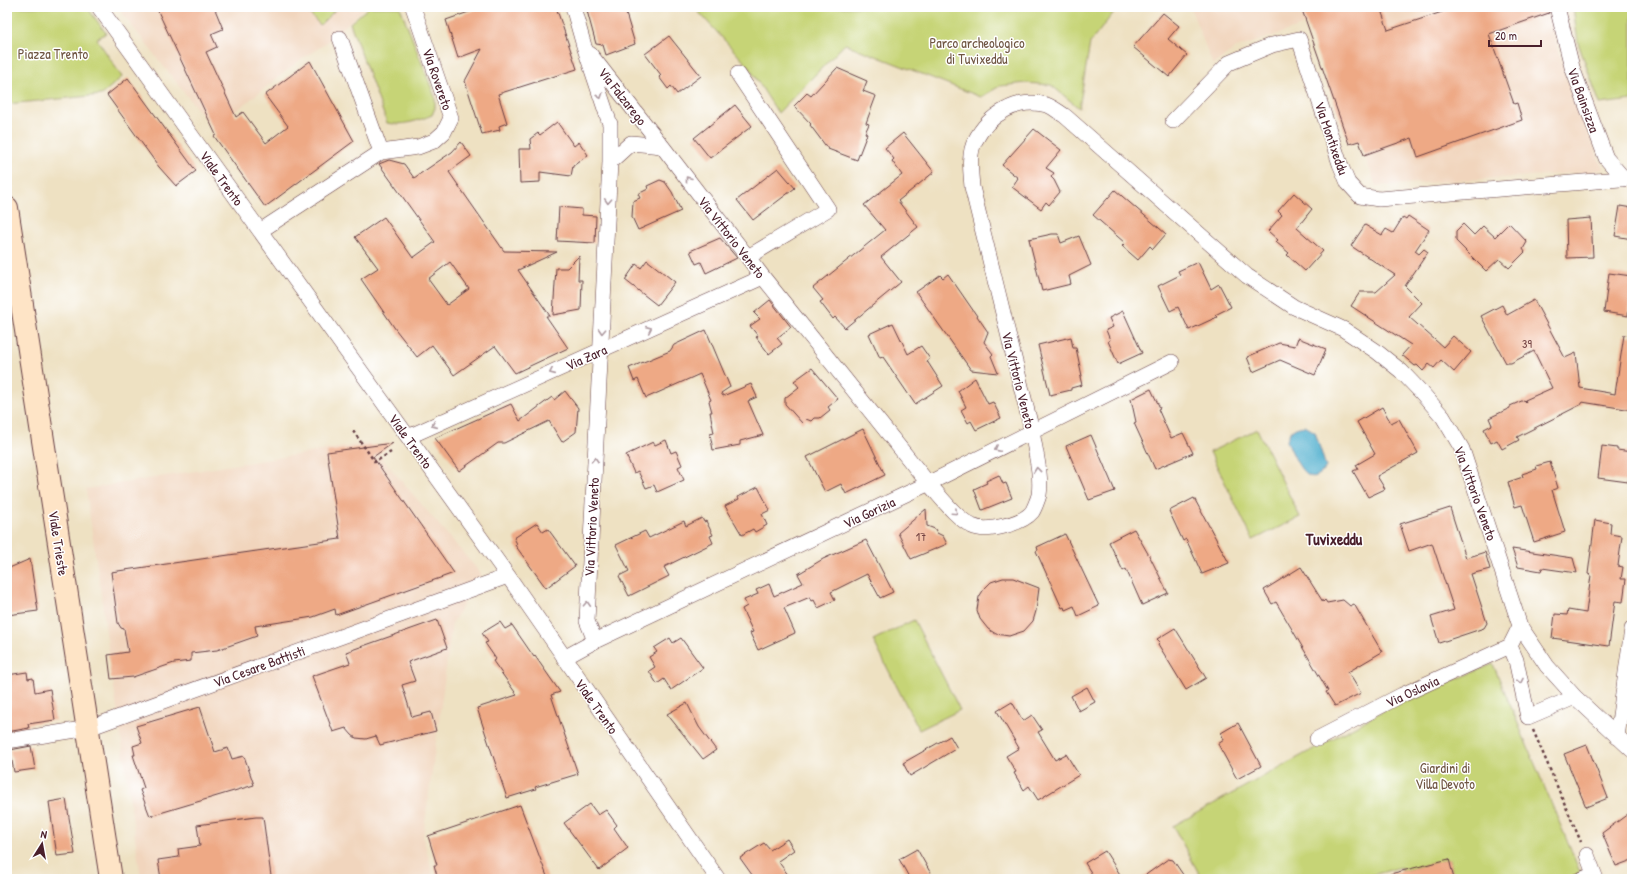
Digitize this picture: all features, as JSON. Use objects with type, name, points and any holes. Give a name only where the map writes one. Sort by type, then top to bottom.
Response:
[{"type":"main road","name":"Viale Trieste","points":[[7,208],[89,728],[111,879]]},
{"type":"street","name":"Viale Trento","points":[[99,7],[508,576],[718,879]]},
{"type":"street","name":"Via Rovereto","points":[[260,231],[382,152],[418,147],[434,141],[444,132],[451,118],[413,7]]},
{"type":"street","name":"Via Falzarego","points":[[573,7],[584,46],[610,124],[610,162]]},
{"type":"street","name":"Via Bainsizza","points":[[1557,7],[1572,67],[1606,158],[1628,178]]},
{"type":"street","points":[[340,38],[382,152]]},
{"type":"street","name":"Via Montixeddu","points":[[1173,121],[1229,63],[1272,45],[1299,40],[1340,164],[1348,183],[1360,196],[1378,199],[1628,178]]},
{"type":"street","name":"Via Falzarego","points":[[584,46],[662,146]]},
{"type":"street","points":[[738,74],[828,208],[748,257]]},
{"type":"street","name":"Via Vittorio Veneto","points":[[662,146],[763,277],[928,484],[955,513],[973,526],[993,529],[1014,524],[1032,512],[1039,496],[1038,471],[1032,431],[972,187],[970,163],[975,141],[992,119],[1010,106],[1027,102],[1048,105],[1065,116],[1247,276],[1294,307],[1343,329],[1376,351],[1401,371],[1422,393],[1443,417],[1462,449],[1507,582],[1520,626],[1547,666],[1575,697],[1632,750]]},
{"type":"street","points":[[610,162],[631,143],[662,146]]},
{"type":"street","name":"Via Vittorio Veneto","points":[[595,641],[587,622],[610,162]]},
{"type":"street","name":"Via Zara","points":[[408,437],[763,277]]},
{"type":"street","name":"Via Gorizia","points":[[564,658],[595,641],[928,484],[1172,362]]},
{"type":"street","name":"Via Cesare Battisti","points":[[7,741],[89,728],[508,576]]},
{"type":"street","points":[[1520,626],[1510,646],[1516,660],[1528,717],[1575,697]]},
{"type":"street","points":[[1617,737],[1632,629]]},
{"type":"street","name":"Via Oslavia","points":[[1317,739],[1402,695],[1510,646]]},
{"type":"street","points":[[1587,856],[1595,875]]},
{"type":"lane","points":[[1574,879],[1595,875]]},
{"type":"path","points":[[352,431],[375,462],[391,452]]},
{"type":"path","points":[[1528,717],[1587,856]]},
{"type":"shaded area","points":[[117,7],[365,7],[329,41],[299,61],[213,129]]},
{"type":"shaded area","points":[[1190,7],[1547,7],[1566,77],[1603,169],[1589,172],[1376,186],[1359,141],[1349,144],[1307,24],[1234,49],[1213,65]]},
{"type":"shaded area","points":[[369,443],[481,574],[452,624],[423,837],[434,879],[141,879],[86,489]]},
{"type":"green space","name":"Piazza Trento","points":[[7,7],[87,7],[106,33],[97,39],[122,77],[101,95],[7,104]]},
{"type":"green space","points":[[338,7],[320,25],[304,8]]},
{"type":"green space","points":[[369,7],[400,7],[435,97],[435,108],[432,115],[410,122],[398,124],[387,123],[350,23]]},
{"type":"green space","name":"Parco archeologico di Tuvixeddu","points":[[694,7],[1118,7],[1090,43],[1079,108],[1051,85],[1026,83],[1000,86],[981,97],[845,44],[778,113],[748,66]]},
{"type":"green space","points":[[1573,7],[1632,7],[1632,100],[1600,104],[1578,43]]},
{"type":"green space","points":[[1257,429],[1300,517],[1253,540],[1210,452]]},
{"type":"green space","points":[[914,620],[960,710],[919,730],[873,640]]},
{"type":"green space","name":"Giardini di Villa Devoto","points":[[1493,664],[1583,879],[1454,879],[1449,859],[1402,871],[1401,867],[1366,877],[1366,879],[1202,879],[1173,826],[1390,707]]},
{"type":"water","points":[[1305,426],[1315,432],[1326,467],[1319,474],[1313,477],[1307,475],[1302,470],[1297,463],[1287,441],[1289,434],[1293,430],[1298,427]]},
{"type":"building","points":[[156,7],[214,7],[223,29],[211,34],[217,47],[206,52],[236,117],[243,112],[266,143],[288,126],[265,95],[310,61],[354,141],[265,207],[214,136],[216,135]]},
{"type":"building","points":[[483,7],[556,7],[577,69],[498,94],[507,123],[499,126],[500,130],[482,134],[465,81],[482,49],[458,58],[446,20]]},
{"type":"building","points":[[586,7],[624,7],[635,44],[606,55],[603,45],[596,44]]},
{"type":"building","points":[[1301,7],[1380,7],[1388,30],[1457,7],[1548,7],[1549,13],[1489,34],[1514,104],[1517,103],[1522,120],[1418,157],[1412,138],[1364,155],[1359,141],[1349,144]]},
{"type":"building","points":[[1163,13],[1179,26],[1168,39],[1187,55],[1169,77],[1133,47]]},
{"type":"building","points":[[669,36],[701,76],[677,94],[671,86],[668,89],[659,77],[661,75],[645,54]]},
{"type":"building","points":[[837,68],[867,81],[863,91],[876,96],[866,123],[869,124],[865,133],[867,134],[857,160],[828,149],[810,125],[811,124],[794,106],[807,93],[811,96]]},
{"type":"building","points":[[128,78],[196,171],[176,186],[159,167],[107,95]]},
{"type":"building","points":[[735,105],[752,126],[710,158],[694,138]]},
{"type":"building","points":[[557,122],[574,146],[579,142],[588,155],[573,166],[571,176],[540,172],[540,182],[520,183],[519,149],[531,149],[530,139],[538,133],[540,135]]},
{"type":"building","points":[[1034,129],[1061,150],[1046,168],[1054,173],[1051,177],[1060,192],[1049,205],[1046,202],[1041,209],[1012,187],[1018,178],[1002,165]]},
{"type":"building","points":[[903,133],[934,172],[898,201],[918,227],[881,257],[901,282],[845,328],[835,317],[833,319],[820,302],[823,300],[813,288],[885,230],[864,205],[902,175],[892,161],[894,159],[885,148]]},
{"type":"building","points":[[461,142],[471,156],[449,172],[504,251],[557,252],[518,270],[550,316],[546,316],[568,348],[515,373],[495,346],[454,375],[432,345],[417,357],[396,330],[361,279],[378,268],[355,237],[384,217],[413,258],[435,242],[379,164],[389,160],[404,164],[414,178],[452,152]],"holes":[[[450,262],[469,289],[447,305],[428,279]]]},
{"type":"building","points":[[778,168],[795,188],[753,220],[737,200]]},
{"type":"building","points":[[660,180],[665,182],[672,192],[681,211],[638,230],[632,217],[633,201],[640,198],[638,194],[648,189],[647,186]]},
{"type":"building","points":[[1115,190],[1166,234],[1153,249],[1150,246],[1138,260],[1122,246],[1125,243],[1093,215]]},
{"type":"building","points":[[1294,193],[1312,209],[1297,228],[1323,251],[1305,271],[1287,255],[1289,253],[1276,242],[1278,240],[1268,231],[1282,215],[1278,211]]},
{"type":"building","points":[[1620,206],[1632,208],[1632,239],[1615,236]]},
{"type":"building","points":[[559,207],[582,209],[582,215],[596,216],[595,243],[557,241]]},
{"type":"building","points":[[1408,216],[1429,230],[1415,251],[1419,254],[1424,249],[1428,252],[1405,286],[1422,303],[1409,317],[1443,347],[1453,336],[1471,352],[1454,372],[1441,360],[1434,368],[1429,364],[1423,371],[1417,365],[1415,366],[1402,355],[1411,345],[1351,306],[1360,292],[1376,292],[1395,275],[1351,246],[1365,225],[1382,235],[1386,229],[1393,233],[1403,217],[1406,219]]},
{"type":"building","points":[[1591,218],[1593,257],[1567,258],[1566,220]]},
{"type":"building","points":[[1509,223],[1527,242],[1523,249],[1525,252],[1509,268],[1499,259],[1486,271],[1456,241],[1456,231],[1463,224],[1474,235],[1483,226],[1495,237]]},
{"type":"building","points":[[1058,234],[1061,243],[1079,236],[1091,265],[1069,276],[1071,284],[1042,291],[1029,239]]},
{"type":"building","points":[[720,238],[737,258],[706,273],[701,262],[696,264],[690,251]]},
{"type":"building","points":[[579,256],[578,280],[582,280],[581,310],[553,315],[556,268],[567,268]]},
{"type":"building","points":[[647,260],[675,282],[657,305],[625,280],[636,264],[641,268]]},
{"type":"building","points":[[1198,262],[1211,289],[1219,284],[1231,307],[1215,315],[1217,317],[1189,330],[1178,307],[1170,311],[1158,286],[1180,275],[1178,271]]},
{"type":"building","points":[[1609,273],[1632,276],[1628,316],[1604,312]]},
{"type":"building","points":[[948,274],[988,332],[984,342],[993,354],[991,356],[998,373],[971,370],[916,292],[940,275],[943,278]]},
{"type":"building","points":[[770,300],[791,327],[777,338],[782,344],[769,354],[756,337],[758,336],[750,326],[760,319],[754,313]]},
{"type":"building","points":[[1534,300],[1565,358],[1576,353],[1580,388],[1615,394],[1624,335],[1632,336],[1632,410],[1582,402],[1582,404],[1517,437],[1519,440],[1502,449],[1497,440],[1491,443],[1484,429],[1492,425],[1489,418],[1510,408],[1510,406],[1524,400],[1526,402],[1525,400],[1552,388],[1534,351],[1511,363],[1506,363],[1481,316],[1502,305],[1507,315]]},
{"type":"building","points":[[1123,311],[1142,353],[1118,364],[1108,341],[1110,340],[1106,330],[1113,327],[1109,318]]},
{"type":"building","points":[[893,323],[908,354],[921,346],[930,359],[927,361],[943,386],[915,404],[883,357],[880,358],[869,334]]},
{"type":"building","points":[[706,330],[730,387],[721,393],[723,396],[751,384],[757,397],[748,401],[763,435],[740,441],[740,445],[713,450],[710,434],[714,433],[710,412],[712,412],[709,401],[711,400],[700,374],[646,398],[638,379],[634,381],[629,368],[670,351],[674,345]]},
{"type":"building","points":[[1071,337],[1073,348],[1076,348],[1082,376],[1080,377],[1082,385],[1071,388],[1071,390],[1050,395],[1038,345]]},
{"type":"building","points":[[1298,338],[1326,349],[1315,375],[1280,360],[1253,372],[1247,357],[1279,343],[1295,346]]},
{"type":"building","points":[[812,368],[838,399],[828,407],[830,410],[820,418],[814,418],[811,421],[806,419],[802,423],[785,404],[785,398],[799,387],[794,381]]},
{"type":"building","points":[[975,378],[988,404],[993,402],[1001,418],[976,430],[971,421],[968,423],[961,410],[966,407],[958,391]]},
{"type":"building","points":[[1151,389],[1171,438],[1183,433],[1193,453],[1155,469],[1134,423],[1136,422],[1131,399]]},
{"type":"building","points":[[565,391],[578,408],[576,432],[562,442],[549,421],[504,443],[498,443],[459,471],[435,438],[511,404],[520,421],[552,397],[554,400]]},
{"type":"building","points":[[1382,407],[1391,423],[1399,419],[1418,453],[1377,476],[1385,489],[1368,497],[1353,471],[1358,469],[1356,465],[1375,454],[1357,422]]},
{"type":"building","points":[[863,429],[885,475],[846,494],[841,484],[825,492],[807,457]]},
{"type":"building","points":[[1091,435],[1115,491],[1089,500],[1066,446]]},
{"type":"building","points":[[666,440],[671,453],[676,451],[682,465],[678,467],[684,480],[657,492],[654,485],[646,488],[638,471],[634,473],[626,455],[653,442],[655,445]]},
{"type":"building","points":[[393,443],[373,457],[454,573],[336,615],[335,609],[313,617],[255,626],[257,636],[217,650],[191,653],[191,661],[174,663],[133,677],[111,679],[108,655],[128,652],[124,629],[121,628],[118,623],[111,572],[340,539],[327,452]]},
{"type":"building","points":[[1602,446],[1632,452],[1628,482],[1598,478]]},
{"type":"building","points":[[1550,462],[1558,488],[1552,490],[1565,532],[1534,542],[1522,505],[1515,507],[1508,482],[1523,477],[1522,474],[1537,469],[1536,466]]},
{"type":"building","points":[[999,475],[1003,484],[1006,483],[1012,498],[982,510],[974,489]]},
{"type":"building","points":[[758,487],[770,510],[762,514],[767,525],[755,532],[753,529],[742,535],[725,506],[739,499],[738,497]]},
{"type":"building","points":[[1194,498],[1229,563],[1202,574],[1186,539],[1183,541],[1169,511]]},
{"type":"building","points":[[1450,508],[1466,558],[1485,552],[1490,569],[1471,574],[1487,623],[1484,628],[1439,643],[1431,617],[1454,610],[1432,543],[1409,551],[1400,524]]},
{"type":"building","points":[[926,509],[927,526],[935,529],[937,533],[943,536],[947,544],[911,559],[898,533]]},
{"type":"building","points":[[702,518],[704,522],[706,521],[713,535],[710,536],[713,543],[664,567],[669,576],[629,596],[619,576],[629,571],[616,545],[645,531],[649,538],[684,521],[686,526]]},
{"type":"building","points":[[1595,520],[1611,523],[1610,534],[1622,536],[1618,566],[1623,567],[1621,579],[1626,579],[1623,602],[1615,601],[1609,646],[1552,638],[1555,614],[1567,615],[1568,610],[1586,613],[1591,575],[1588,574]]},
{"type":"building","points":[[537,523],[543,532],[548,529],[575,566],[546,588],[515,545],[517,544],[514,538]]},
{"type":"building","points":[[1134,529],[1168,593],[1142,605],[1126,569],[1123,571],[1109,542]]},
{"type":"building","points":[[1065,534],[1099,606],[1078,616],[1074,606],[1065,610],[1064,607],[1062,608],[1036,551],[1038,550],[1037,547]]},
{"type":"building","points":[[866,540],[893,592],[880,598],[867,574],[831,592],[835,600],[818,608],[814,600],[812,601],[810,597],[784,608],[795,633],[758,650],[750,633],[753,632],[742,609],[747,606],[744,600],[758,594],[756,590],[769,584],[774,596],[803,583],[798,574],[823,559]]},
{"type":"building","points":[[1512,549],[1573,558],[1577,573],[1542,568],[1541,571],[1518,567]]},
{"type":"building","points":[[30,559],[38,611],[7,615],[7,569]]},
{"type":"building","points":[[1301,567],[1323,602],[1325,600],[1327,603],[1343,600],[1350,606],[1354,604],[1382,652],[1348,672],[1361,693],[1335,706],[1326,692],[1328,691],[1276,602],[1272,604],[1264,590]]},
{"type":"building","points":[[1003,578],[1013,578],[1039,588],[1033,621],[1024,631],[1009,636],[996,634],[988,629],[980,619],[977,610],[979,597],[984,589],[991,582]]},
{"type":"building","points":[[437,620],[447,648],[408,662],[415,681],[402,685],[412,717],[431,712],[436,731],[380,745],[376,736],[366,739],[356,738],[346,728],[333,732],[312,676],[350,663],[346,652]]},
{"type":"building","points":[[500,622],[505,629],[512,625],[560,692],[551,695],[578,774],[535,787],[536,789],[507,798],[477,708],[517,695],[493,661],[496,659],[485,643],[488,642],[482,633]]},
{"type":"building","points":[[1175,628],[1206,678],[1186,690],[1158,644],[1160,642],[1157,639]]},
{"type":"building","points":[[670,638],[673,643],[681,638],[703,668],[671,690],[664,679],[657,684],[649,671],[655,667],[649,657],[657,652],[654,648]]},
{"type":"building","points":[[27,672],[28,679],[33,678],[35,692],[50,689],[55,720],[28,724],[29,728],[7,732],[7,675]]},
{"type":"building","points":[[1087,687],[1095,702],[1079,711],[1071,696]]},
{"type":"building","points":[[1012,702],[1023,721],[1032,715],[1042,730],[1038,732],[1055,760],[1066,754],[1079,775],[1038,800],[1029,786],[1024,790],[1014,773],[1016,772],[1006,756],[1019,748],[997,711]]},
{"type":"building","points":[[687,703],[699,727],[716,750],[703,759],[667,714]]},
{"type":"building","points":[[200,707],[215,752],[228,748],[232,759],[244,756],[254,785],[150,816],[140,790],[144,788],[133,755],[135,755],[133,746],[142,743],[136,726]]},
{"type":"building","points":[[1238,723],[1261,766],[1237,779],[1218,744],[1224,740],[1221,733]]},
{"type":"building","points":[[950,736],[957,748],[910,776],[903,763]]},
{"type":"building","points":[[1587,745],[1608,798],[1586,807],[1564,754]]},
{"type":"building","points":[[31,746],[35,769],[14,772],[10,750]]},
{"type":"building","points":[[66,799],[75,854],[57,856],[49,802]]},
{"type":"building","points":[[590,804],[598,815],[606,810],[617,825],[614,828],[628,848],[599,870],[564,823]]},
{"type":"building","points":[[520,805],[548,879],[438,879],[434,865],[437,865],[428,836]]},
{"type":"building","points":[[1632,811],[1632,860],[1616,866],[1602,833]]},
{"type":"building","points":[[263,817],[271,876],[254,879],[161,879],[158,860],[179,857],[178,849],[200,846],[197,825]]},
{"type":"building","points":[[787,839],[794,850],[778,861],[791,879],[755,879],[740,858],[764,843],[770,850]]},
{"type":"building","points":[[917,849],[934,879],[910,879],[899,859]]},
{"type":"building","points":[[1105,851],[1123,879],[1095,879],[1085,863]]},
{"type":"building","points":[[1168,859],[1173,860],[1186,879],[1140,879]]},
{"type":"building","points":[[1449,859],[1454,879],[1390,879],[1390,874]]},
{"type":"district","name":"Tuvixeddu","points":[[1334,539]]}]
